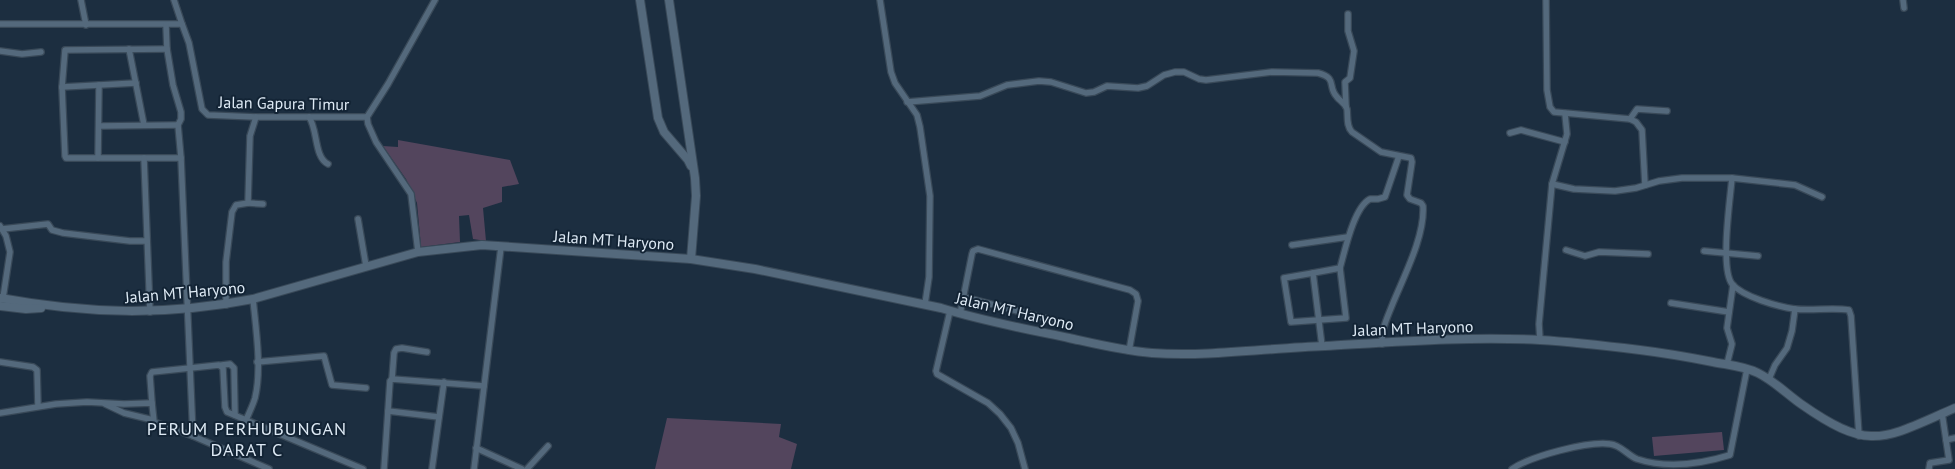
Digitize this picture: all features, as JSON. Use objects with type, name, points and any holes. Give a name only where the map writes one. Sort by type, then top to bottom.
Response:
[{"type":"main road","points":[[640,0],[658,118],[664,132],[688,160],[695,178]]},
{"type":"main road","points":[[669,0],[695,178],[696,196],[691,259]]},
{"type":"main road","name":"Jalan MT Haryono","points":[[1,300],[26,309],[53,307],[126,312],[150,312],[226,305],[418,252],[467,246],[501,247],[691,259],[755,269],[925,304],[960,314],[1129,351],[1191,355],[1322,346],[1457,340],[1540,340],[1641,350],[1748,368],[1769,379],[1800,403],[1838,428],[1860,436],[1876,437],[1891,435],[1955,408]]},
{"type":"street","points":[[81,0],[86,25]]},
{"type":"street","points":[[0,24],[182,24],[174,0]]},
{"type":"street","points":[[418,252],[411,194],[376,142],[367,117],[388,84],[435,0]]},
{"type":"street","points":[[880,0],[891,72],[906,102],[917,116],[920,127],[930,196],[929,277],[925,304]]},
{"type":"street","points":[[1546,0],[1547,90],[1550,107],[1554,112],[1565,114],[1630,119],[1636,122],[1642,130],[1645,185]]},
{"type":"street","points":[[1903,0],[1904,8]]},
{"type":"street","points":[[1348,14],[1348,31],[1354,51],[1350,78],[1345,82],[1349,129],[1381,152],[1411,158],[1412,162],[1406,193],[1410,198],[1421,203],[1423,212],[1415,247],[1383,327],[1382,344]]},
{"type":"street","name":"Jalan Gapura Timur","points":[[182,24],[189,42],[202,109],[205,113],[211,116],[367,117]]},
{"type":"street","points":[[166,25],[167,49],[173,84],[181,112],[178,125],[193,436]]},
{"type":"street","points":[[129,49],[144,125]]},
{"type":"street","points":[[167,49],[65,50],[62,87],[65,157],[181,158]]},
{"type":"street","points":[[0,51],[22,54],[42,52]]},
{"type":"street","points":[[906,102],[980,96],[1007,85],[1039,81],[1051,82],[1086,93],[1094,92],[1107,86],[1138,88],[1147,86],[1175,72],[1184,72],[1206,80],[1272,72],[1318,73],[1326,75],[1331,80],[1335,95],[1346,106]]},
{"type":"street","points":[[62,87],[136,83]]},
{"type":"street","points":[[98,158],[100,126],[99,84]]},
{"type":"street","points":[[1630,119],[1637,109],[1667,111]]},
{"type":"street","points":[[1540,340],[1539,324],[1552,184],[1567,134],[1565,114]]},
{"type":"street","points":[[248,203],[250,136],[256,117]]},
{"type":"street","points":[[309,117],[313,124],[321,159],[328,164]]},
{"type":"street","points":[[100,126],[178,125]]},
{"type":"street","points":[[1510,134],[1520,130],[1565,142]]},
{"type":"street","points":[[1340,268],[1285,278],[1291,322],[1345,319],[1347,317],[1340,268],[1348,237],[1361,206],[1366,201],[1385,197],[1400,156]]},
{"type":"street","points":[[144,158],[150,312]]},
{"type":"street","points":[[1552,184],[1574,190],[1615,191],[1682,178],[1732,178],[1795,185],[1822,197]]},
{"type":"street","points":[[1732,178],[1726,272],[1733,285],[1752,296],[1795,309],[1820,311],[1849,310],[1860,436]]},
{"type":"street","points":[[226,305],[226,262],[232,212],[236,205],[248,203],[263,204]]},
{"type":"street","points":[[358,219],[366,266]]},
{"type":"street","points":[[1,300],[10,252],[9,245],[1,228],[48,224],[52,230],[63,233],[147,240]]},
{"type":"street","points":[[1292,245],[1348,237]]},
{"type":"street","points":[[474,469],[501,247]]},
{"type":"street","points":[[960,314],[972,254],[973,251],[978,249],[1130,290],[1136,294],[1138,301],[1129,351]]},
{"type":"street","points":[[1566,250],[1585,256],[1599,252],[1648,254]]},
{"type":"street","points":[[1704,251],[1758,256]]},
{"type":"street","points":[[1312,272],[1322,346]]},
{"type":"street","points":[[1727,364],[1732,344],[1727,328],[1733,285]]},
{"type":"street","points":[[964,297],[1064,323]]},
{"type":"street","points":[[246,420],[255,398],[257,362],[253,299]]},
{"type":"street","points":[[1671,303],[1729,312]]},
{"type":"street","points":[[1769,379],[1775,365],[1787,348],[1795,309]]},
{"type":"street","points":[[950,311],[936,371],[937,374],[988,403],[1000,414],[1011,428],[1025,469]]},
{"type":"street","points":[[384,469],[390,381],[392,379],[394,353],[396,349],[402,348],[427,352]]},
{"type":"street","points":[[257,362],[324,356],[332,385],[366,388]]},
{"type":"street","points":[[0,362],[35,368],[37,370],[38,406]]},
{"type":"street","points":[[153,420],[150,376],[152,372],[230,364],[234,368],[235,415]]},
{"type":"street","points":[[222,366],[225,408],[227,412],[363,469]]},
{"type":"street","points":[[1512,469],[1541,456],[1567,448],[1606,444],[1614,444],[1634,458],[1675,465],[1702,463],[1730,455],[1748,368]]},
{"type":"street","points":[[392,379],[484,386]]},
{"type":"street","points":[[432,469],[444,382]]},
{"type":"street","points":[[0,413],[38,406],[88,402],[152,403]]},
{"type":"street","points":[[103,403],[124,413],[153,420],[157,424],[193,436],[269,469]]},
{"type":"street","points":[[388,411],[439,417]]},
{"type":"street","points":[[1929,469],[1930,463],[1948,460],[1942,413]]},
{"type":"street","points":[[1946,440],[1955,438]]},
{"type":"street","points":[[527,469],[548,446]]},
{"type":"street","points":[[476,448],[522,469]]},
{"type":"shaded area","points":[[398,140],[510,160],[519,184],[502,187],[502,202],[483,208],[486,241],[473,239],[469,215],[459,216],[460,242],[421,247],[417,203],[406,179],[383,146],[398,147]]},
{"type":"shaded area","points":[[667,418],[781,424],[779,437],[797,444],[791,469],[655,469]]},
{"type":"shaded area","points":[[1722,432],[1724,450],[1654,456],[1652,437]]},
{"type":"district","name":"PERUM PERHUBUNGAN DARAT C","points":[[247,439]]}]
